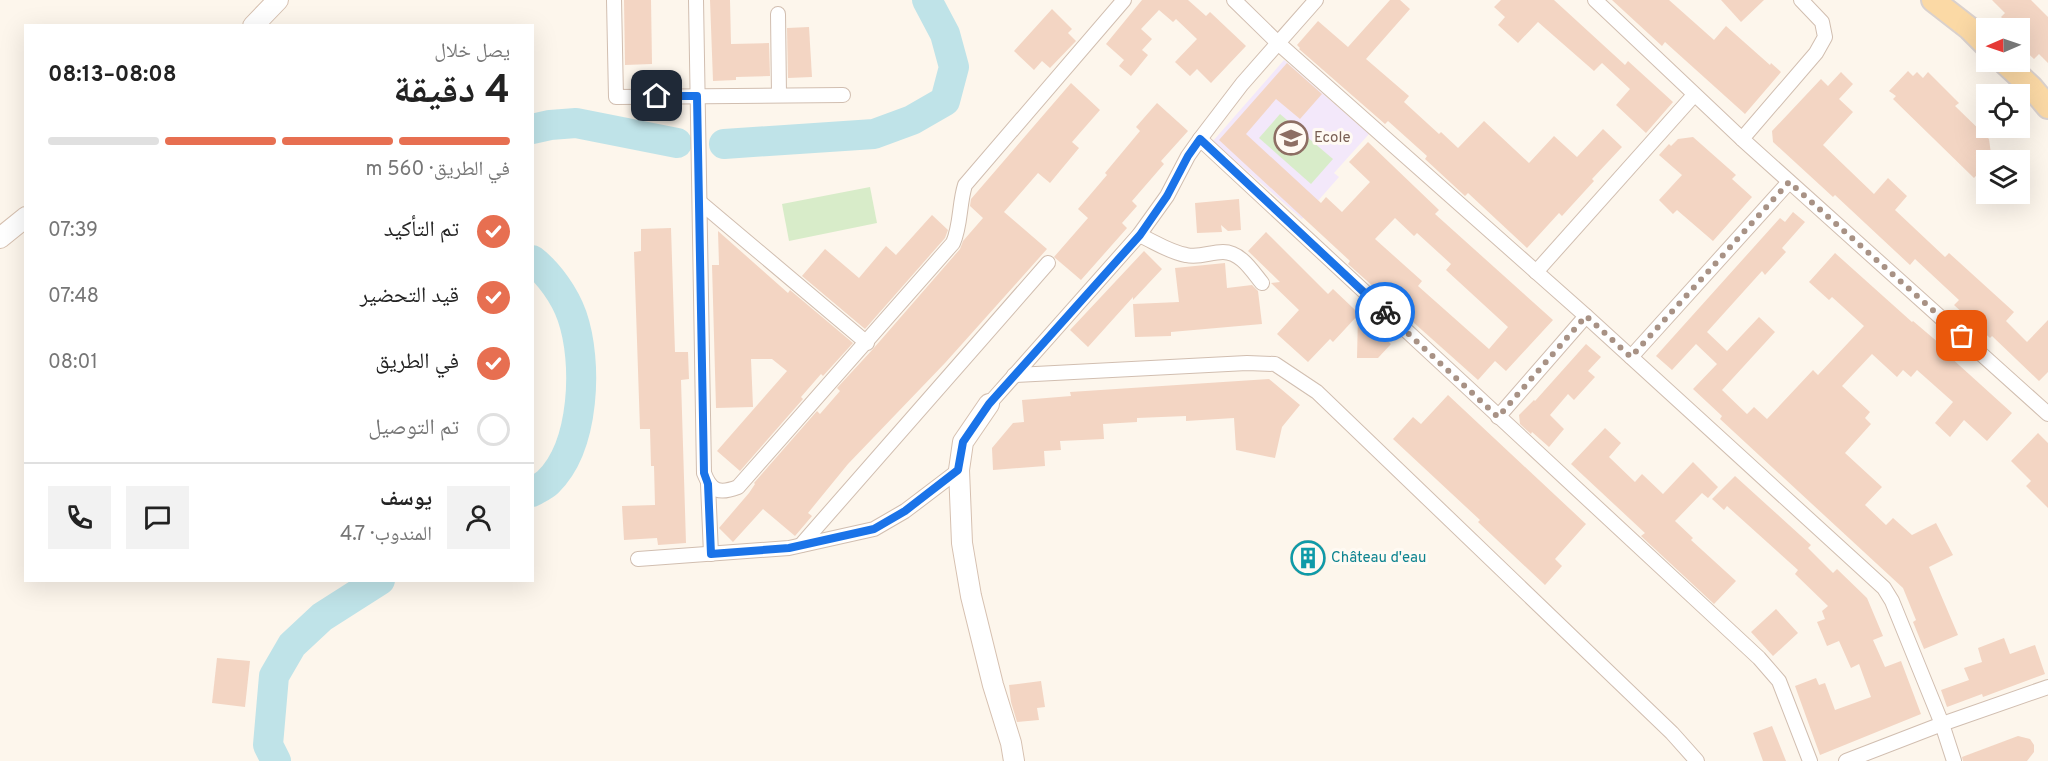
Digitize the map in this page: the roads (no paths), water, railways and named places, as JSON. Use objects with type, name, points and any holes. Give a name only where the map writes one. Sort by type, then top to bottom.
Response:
[{"type":"main road","points":[[1933,0],[1976,35]]},
{"type":"main road","points":[[2015,72],[2048,107]]},
{"type":"street","points":[[256,24],[278,0]]},
{"type":"street","points":[[614,0],[616,97],[843,95]]},
{"type":"street","points":[[696,0],[704,473],[708,484],[711,554]]},
{"type":"street","points":[[708,484],[718,491],[728,491],[738,487],[953,243],[958,233],[960,201],[964,185],[1124,0]]},
{"type":"street","points":[[1234,0],[1278,43],[1586,316],[1884,588],[1892,601],[1942,724],[1954,761]]},
{"type":"street","points":[[1014,761],[971,596],[962,543],[958,470],[963,442],[989,404],[1140,235],[1167,196],[1188,156],[1200,139],[1242,84],[1316,0]]},
{"type":"street","points":[[1595,0],[1694,96],[2048,414]]},
{"type":"street","points":[[1742,139],[1816,53],[1825,37],[1822,22],[1801,0]]},
{"type":"street","points":[[778,14],[779,95]]},
{"type":"street","points":[[1536,272],[1694,96]]},
{"type":"street","points":[[1200,139],[1759,658],[1779,681],[1810,761]]},
{"type":"street","points":[[1631,357],[1789,182]]},
{"type":"street","points":[[701,203],[867,343]]},
{"type":"street","points":[[0,238],[24,219]]},
{"type":"street","points":[[1140,235],[1173,252],[1187,255],[1201,256],[1224,252],[1234,254],[1241,258],[1262,283]]},
{"type":"street","points":[[801,545],[1048,263]]},
{"type":"street","points":[[1498,417],[1586,316]]},
{"type":"street","points":[[1014,375],[1246,363],[1275,364],[1317,392],[1672,733],[1696,761]]},
{"type":"street","points":[[638,559],[789,548],[874,529],[905,511],[958,470]]},
{"type":"street","points":[[1846,761],[2048,687]]},
{"type":"waterway","points":[[724,144],[874,134],[912,120],[945,101],[954,67],[945,34],[927,0]]},
{"type":"waterway","points":[[534,129],[576,123],[677,143]]},
{"type":"waterway","points":[[534,262],[550,278],[569,308],[577,335],[581,379],[580,403],[570,447],[548,482],[534,491]]},
{"type":"waterway","points":[[276,761],[268,745],[274,676],[292,645],[322,617],[377,582]]},
{"type":"place","name":"Ecole","points":[[1291,138]]},
{"type":"place","name":"Château d'eau","points":[[1308,558]]}]
